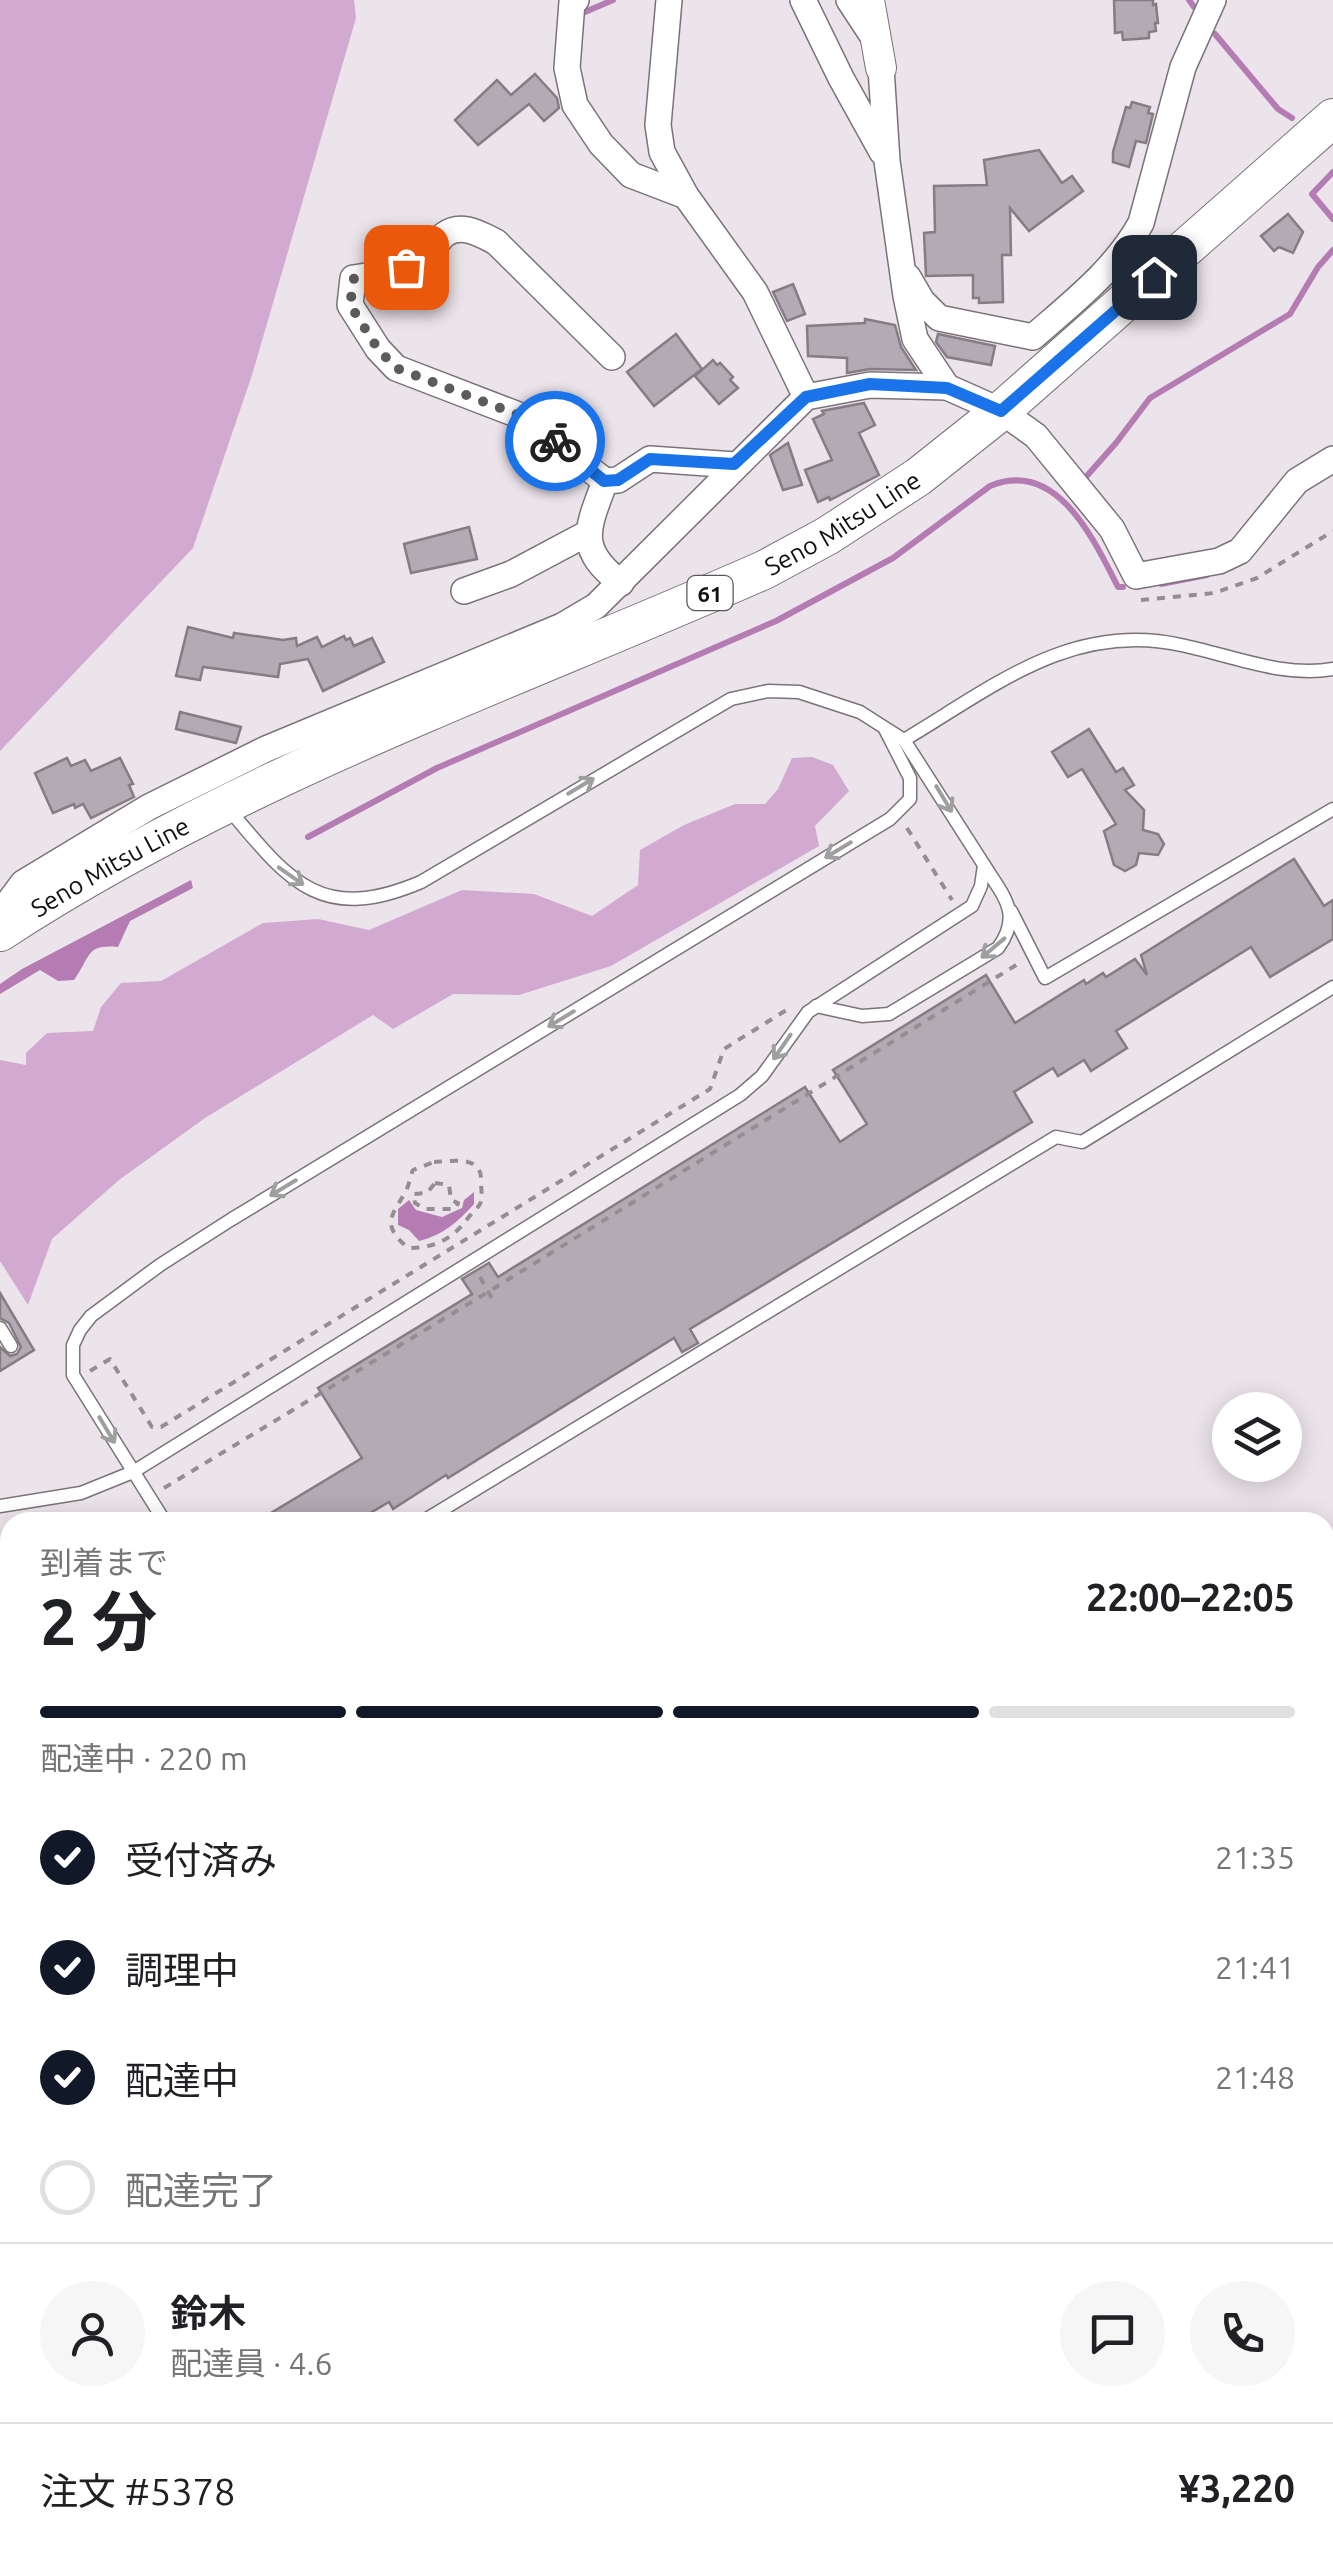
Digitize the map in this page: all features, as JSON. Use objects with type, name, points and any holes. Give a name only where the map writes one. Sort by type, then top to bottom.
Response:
[{"type":"main road","name":"Seno Mitsu Line","points":[[3,930],[125,855],[216,791],[324,759],[764,570],[828,536],[918,477],[1001,411],[1333,118]]},
{"type":"street","points":[[576,0],[572,2],[568,68],[575,105],[601,144],[630,176],[686,196]]},
{"type":"street","points":[[669,0],[658,125],[662,152],[686,196],[755,292],[806,397]]},
{"type":"street","points":[[802,0],[840,78],[888,161]]},
{"type":"street","points":[[849,0],[879,55]]},
{"type":"street","points":[[870,0],[902,268],[916,339],[947,388]]},
{"type":"street","points":[[902,268],[939,318],[1034,336],[1088,288],[1141,223],[1184,67],[1213,0]]},
{"type":"street","points":[[612,357],[496,242],[476,232],[460,228],[444,235],[426,258],[406,267],[354,278],[350,305],[378,349],[396,368],[521,416],[604,481],[618,480],[650,459],[734,464]]},
{"type":"street","points":[[1131,240],[1158,274]]},
{"type":"street","points":[[216,791],[562,626],[596,606],[734,464],[806,397],[870,384],[947,388],[1001,411],[1043,444],[1112,529],[1136,576],[1219,560],[1240,550],[1297,481],[1333,459]]},
{"type":"street","points":[[604,481],[588,533],[588,549],[606,572],[621,583]]},
{"type":"street","points":[[464,591],[511,574],[588,533]]},
{"type":"lane","points":[[904,740],[1045,657],[1096,643],[1146,640],[1292,671],[1333,670]]},
{"type":"lane","points":[[216,791],[280,870],[299,884],[328,896],[360,900],[388,896],[421,882],[731,699],[768,691],[830,699],[860,712],[904,740],[1011,910],[1045,978],[1333,809]]},
{"type":"lane","points":[[158,1512],[75,1378],[73,1344],[91,1316],[160,1265],[890,818],[910,800],[910,778],[883,727]]},
{"type":"lane","points":[[0,1506],[81,1493],[133,1472],[740,1095],[762,1076],[800,1020],[816,1006],[972,906],[981,886],[984,865]]},
{"type":"lane","points":[[816,1006],[862,1016],[888,1014],[998,948],[1008,934],[1011,910]]},
{"type":"lane","points":[[438,1512],[1056,1137],[1082,1142],[1333,987]]},
{"type":"lane","points":[[0,1328],[11,1346]]},
{"type":"path","points":[[908,828],[956,906]]},
{"type":"path","points":[[158,1491],[1033,954]]},
{"type":"path","points":[[75,1378],[110,1359],[152,1427],[160,1427],[710,1089],[724,1049],[790,1008]]},
{"type":"path","points":[[469,1162],[482,1173],[484,1198],[465,1227],[446,1241],[408,1248],[400,1241],[391,1217],[392,1208],[406,1191],[413,1170],[421,1165],[469,1162]]},
{"type":"path","points":[[406,1191],[413,1194],[426,1192],[435,1183],[449,1185],[451,1200],[458,1204],[455,1210]]},
{"type":"path","points":[[413,1194],[415,1203],[425,1209],[455,1210],[467,1220]]},
{"type":"shaded area","points":[[0,0],[354,0],[356,18],[252,375],[193,548],[0,751]]},
{"type":"shaded area","points":[[812,757],[833,765],[849,791],[815,826],[819,846],[611,966],[519,995],[453,994],[393,1029],[373,1015],[205,1118],[119,1180],[52,1239],[28,1305],[0,1261],[0,1060],[26,1065],[26,1053],[47,1033],[93,1031],[101,1007],[121,983],[161,981],[263,923],[318,919],[369,930],[462,890],[534,894],[592,916],[638,885],[640,850],[684,825],[735,804],[765,804],[778,789],[792,758]]},
{"type":"shaded area","points":[[191,880],[193,888],[130,921],[118,947],[94,950],[74,980],[58,981],[40,970],[0,994],[0,984],[22,969]]},
{"type":"shaded area","points":[[474,1192],[474,1204],[435,1235],[419,1241],[398,1225],[398,1209],[409,1200],[416,1210],[442,1217],[462,1208],[464,1200]]},
{"type":"building","points":[[1114,0],[1153,0],[1156,31],[1149,32],[1149,38],[1123,40],[1122,32],[1115,33]]},
{"type":"building","points":[[535,74],[557,98],[559,108],[544,121],[529,104],[478,145],[455,120],[497,80],[511,95]]},
{"type":"building","points":[[1132,102],[1150,107],[1148,113],[1153,114],[1146,143],[1136,141],[1129,167],[1113,162],[1113,152],[1126,107],[1130,108]]},
{"type":"building","points":[[1039,150],[1062,183],[1072,176],[1083,191],[1029,231],[1010,208],[1011,255],[1002,255],[1003,302],[979,303],[979,298],[973,298],[973,275],[926,276],[924,233],[935,232],[934,186],[987,185],[984,160]]},
{"type":"building","points":[[1288,214],[1303,232],[1293,253],[1279,247],[1274,251],[1261,236]]},
{"type":"building","points":[[793,284],[805,314],[787,321],[773,292]]},
{"type":"building","points":[[865,319],[895,325],[901,347],[916,370],[847,373],[847,358],[808,356],[807,326],[865,323]]},
{"type":"building","points":[[676,334],[702,369],[654,406],[627,372]]},
{"type":"building","points":[[938,334],[995,346],[991,365],[947,357],[936,342]]},
{"type":"building","points":[[713,360],[733,377],[730,380],[738,388],[719,404],[695,376]]},
{"type":"building","points":[[864,403],[875,425],[859,433],[879,475],[830,500],[829,497],[818,502],[805,470],[832,460],[813,419],[824,414],[822,411]]},
{"type":"building","points":[[788,443],[802,485],[783,490],[770,455]]},
{"type":"building","points":[[469,527],[477,559],[411,573],[404,544]]},
{"type":"building","points":[[188,627],[233,638],[234,633],[283,640],[296,638],[297,646],[317,637],[322,647],[344,636],[354,646],[372,638],[384,662],[323,691],[308,659],[280,664],[278,677],[203,667],[200,680],[176,676]]},
{"type":"building","points":[[180,712],[241,727],[236,743],[176,729]]},
{"type":"building","points":[[1089,729],[1116,772],[1123,768],[1134,785],[1125,790],[1144,810],[1143,830],[1158,834],[1164,844],[1158,855],[1139,853],[1136,865],[1125,871],[1114,865],[1104,831],[1116,824],[1082,769],[1068,777],[1052,752]]},
{"type":"building","points":[[67,758],[71,766],[85,760],[91,771],[120,758],[133,784],[129,785],[134,797],[91,818],[83,804],[53,813],[35,773]]},
{"type":"building","points":[[1294,859],[1324,906],[1333,900],[1333,939],[1270,977],[1251,947],[1116,1031],[1127,1048],[1091,1071],[1084,1060],[1058,1076],[1053,1068],[1014,1092],[1032,1122],[690,1329],[698,1343],[682,1352],[674,1338],[393,1509],[389,1502],[372,1512],[273,1512],[362,1458],[318,1388],[472,1294],[462,1279],[489,1263],[498,1277],[805,1087],[840,1142],[867,1124],[833,1070],[986,975],[1015,1023],[1084,980],[1086,984],[1103,973],[1106,977],[1135,959],[1147,975],[1141,955]]},
{"type":"building","points":[[0,1293],[34,1350],[0,1371],[0,1347],[10,1356],[21,1347],[9,1323],[0,1318]]},
{"type":"waterway","points":[[580,10],[585,12],[613,0]]},
{"type":"waterway","points":[[1189,0],[1194,7]]},
{"type":"waterway","points":[[1215,34],[1278,109],[1292,118]]},
{"type":"waterway","points":[[1333,172],[1312,194],[1333,219]]},
{"type":"waterway","points":[[1085,478],[1150,398],[1290,314],[1333,250]]},
{"type":"waterway","points":[[308,837],[437,768],[776,621],[893,558],[990,486],[1014,480],[1035,483],[1054,493],[1085,527],[1118,587],[1123,587]]},
{"type":"waterway","points":[[1161,584],[1207,575]]},
{"type":"way so far","points":[[406,267],[354,278],[350,305],[378,349],[396,368],[521,416],[555,441]]},
{"type":"route","points":[[555,441],[604,481],[618,480],[650,459],[734,464],[806,397],[870,384],[947,388],[1001,411],[1154,277]]}]
